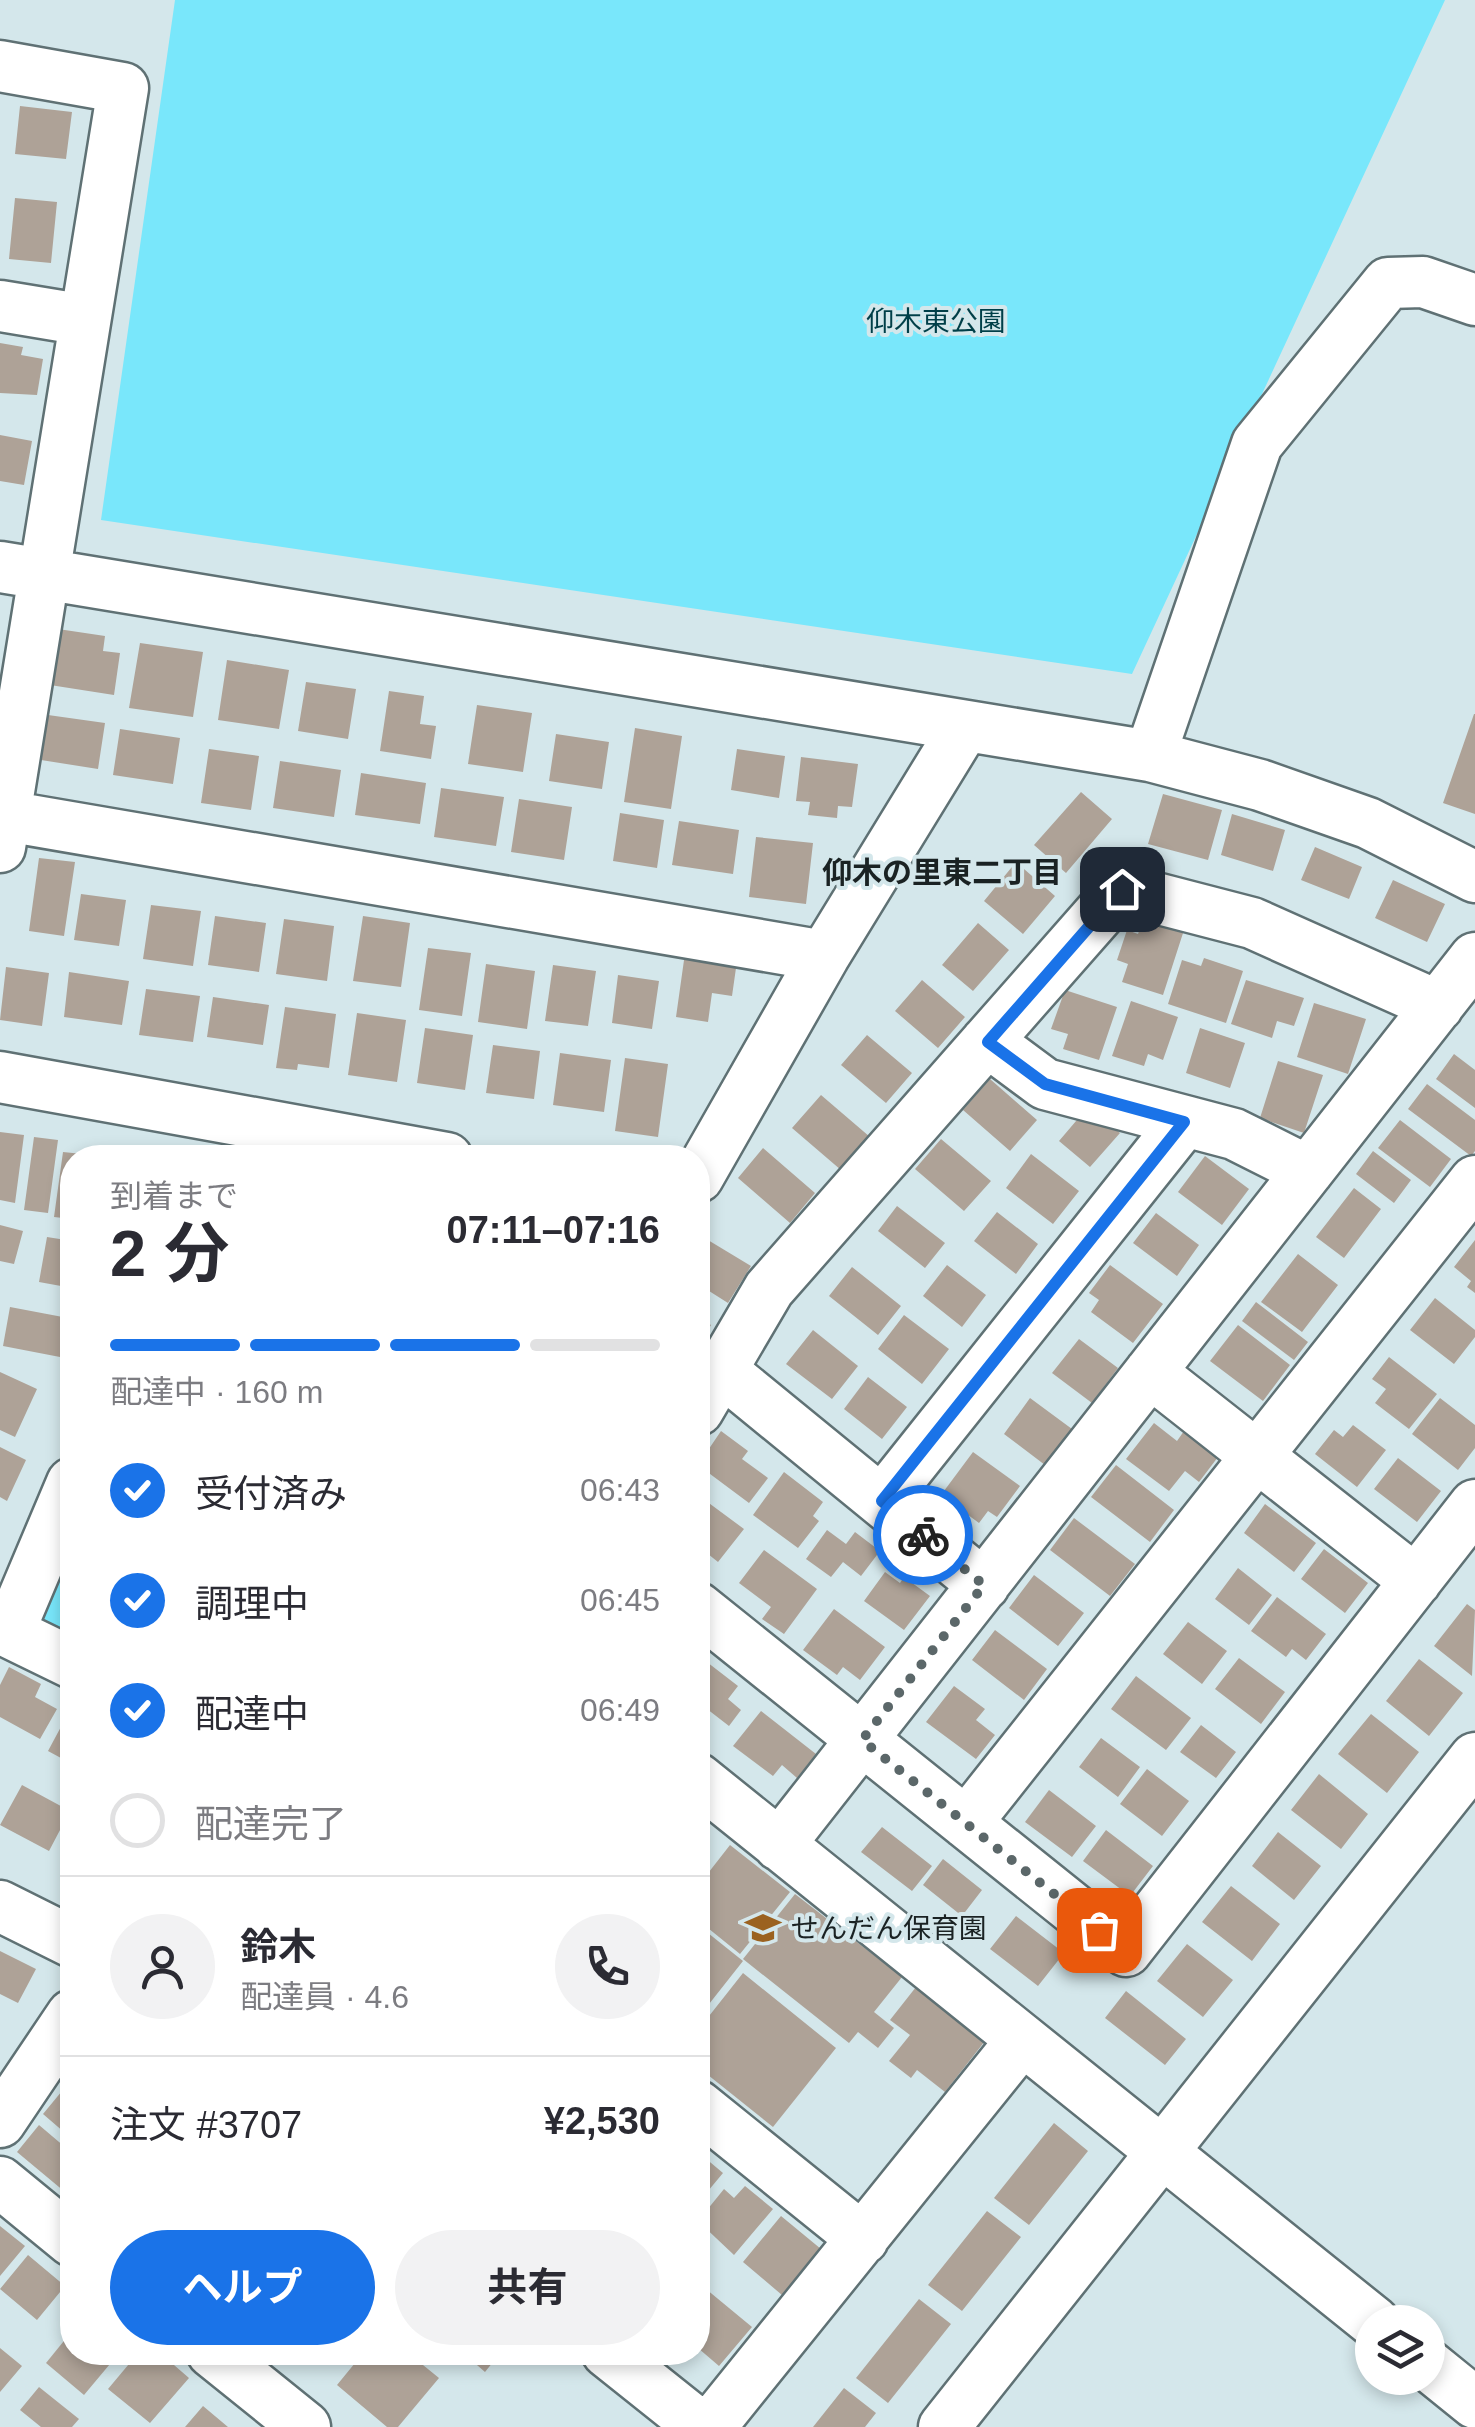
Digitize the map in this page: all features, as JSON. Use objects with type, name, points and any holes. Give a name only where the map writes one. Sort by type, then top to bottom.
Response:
[{"type":"street","points":[[0,66],[123,88],[86,320],[22,571],[2,826],[824,956]]},
{"type":"street","points":[[1150,756],[1257,444],[1388,283],[1422,282],[1475,300]]},
{"type":"street","points":[[0,306],[86,320]]},
{"type":"street","points":[[22,571],[1150,756],[1260,785],[1368,823],[1475,877]]},
{"type":"street","points":[[710,1155],[824,956],[966,726]]},
{"type":"street","points":[[710,1388],[769,1289],[1122,889],[1252,924],[1438,1006]]},
{"type":"street","points":[[780,1845],[1475,958]]},
{"type":"street","points":[[988,1042],[1045,1084],[1234,1134],[1308,1171]]},
{"type":"street","points":[[0,1077],[376,1145]]},
{"type":"street","points":[[882,1501],[1184,1122]]},
{"type":"street","points":[[966,1823],[1475,1181]]},
{"type":"street","points":[[1150,1372],[1416,1581]]},
{"type":"street","points":[[710,1391],[882,1501],[984,1585]]},
{"type":"street","points":[[710,1618],[1126,1951],[1475,1505]]},
{"type":"street","points":[[60,1510],[5,1630],[60,1658]]},
{"type":"street","points":[[944,2427],[1475,1758]]},
{"type":"street","points":[[710,1789],[1355,2307]]},
{"type":"street","points":[[0,1906],[60,1936]]},
{"type":"street","points":[[0,2122],[60,2033]]},
{"type":"street","points":[[710,2427],[1022,2040]]},
{"type":"street","points":[[710,2116],[862,2240]]},
{"type":"street","points":[[0,2182],[60,2230]]},
{"type":"street","points":[[228,2365],[305,2427]]},
{"type":"street","points":[[623,2365],[702,2427]]},
{"type":"street","points":[[1445,2379],[1475,2404]]},
{"type":"green space","name":"仰木東公園","points":[[175,0],[1445,0],[1132,674],[101,520]]},
{"type":"green space","points":[[60,1550],[60,1635],[31,1619]]},
{"type":"building","points":[[20,106],[72,112],[66,159],[15,154]]},
{"type":"building","points":[[15,198],[57,202],[51,263],[9,259]]},
{"type":"building","points":[[0,343],[23,347],[21,355],[43,359],[37,395],[0,393]]},
{"type":"building","points":[[0,435],[32,441],[24,485],[0,481]]},
{"type":"building","points":[[58,629],[105,636],[103,651],[120,653],[114,695],[50,685]]},
{"type":"building","points":[[140,643],[203,652],[193,717],[129,708]]},
{"type":"building","points":[[227,660],[289,670],[279,729],[218,720]]},
{"type":"building","points":[[306,682],[356,689],[348,739],[298,731]]},
{"type":"building","points":[[389,691],[424,696],[420,724],[436,726],[431,759],[380,751]]},
{"type":"building","points":[[477,705],[532,713],[523,772],[468,764]]},
{"type":"building","points":[[1475,714],[1475,814],[1443,803]]},
{"type":"building","points":[[48,715],[105,723],[98,769],[41,760]]},
{"type":"building","points":[[635,728],[682,736],[671,809],[624,802]]},
{"type":"building","points":[[120,729],[180,738],[173,784],[113,775]]},
{"type":"building","points":[[556,734],[609,742],[602,789],[549,781]]},
{"type":"building","points":[[209,749],[259,756],[251,810],[201,803]]},
{"type":"building","points":[[737,749],[785,756],[779,798],[731,790]]},
{"type":"building","points":[[801,757],[858,764],[852,807],[838,806],[837,818],[808,815],[810,802],[796,801]]},
{"type":"building","points":[[280,761],[341,770],[334,817],[273,808]]},
{"type":"building","points":[[361,773],[426,783],[420,824],[355,815]]},
{"type":"building","points":[[441,788],[504,797],[496,846],[434,837]]},
{"type":"building","points":[[1081,792],[1112,819],[1066,873],[1034,845]]},
{"type":"building","points":[[1163,794],[1222,810],[1208,860],[1148,844]]},
{"type":"building","points":[[519,799],[572,807],[564,860],[511,852]]},
{"type":"building","points":[[620,813],[664,820],[657,868],[613,861]]},
{"type":"building","points":[[1232,814],[1285,830],[1273,871],[1221,855]]},
{"type":"building","points":[[679,821],[739,830],[733,874],[672,865]]},
{"type":"building","points":[[756,837],[813,843],[806,904],[749,897]]},
{"type":"building","points":[[1315,847],[1362,867],[1349,899],[1301,880]]},
{"type":"building","points":[[39,858],[75,862],[64,936],[29,931]]},
{"type":"building","points":[[1016,862],[1055,896],[1023,934],[984,901]]},
{"type":"building","points":[[1393,880],[1445,904],[1427,942],[1375,918]]},
{"type":"building","points":[[81,894],[126,900],[119,946],[74,940]]},
{"type":"building","points":[[151,905],[201,911],[193,966],[143,959]]},
{"type":"building","points":[[215,916],[266,923],[259,972],[208,965]]},
{"type":"building","points":[[363,916],[410,923],[401,987],[353,981]]},
{"type":"building","points":[[1144,917],[1184,930],[1163,995],[1122,982],[1128,964],[1117,960],[1127,930],[1138,934]]},
{"type":"building","points":[[284,919],[334,926],[327,981],[276,974]]},
{"type":"building","points":[[978,923],[1009,950],[973,991],[942,965]]},
{"type":"building","points":[[428,948],[471,953],[462,1016],[419,1010]]},
{"type":"building","points":[[685,953],[737,961],[732,996],[712,993],[708,1022],[676,1017]]},
{"type":"building","points":[[1204,958],[1243,971],[1226,1023],[1168,1004],[1182,960],[1201,966]]},
{"type":"building","points":[[486,964],[535,971],[527,1029],[478,1022]]},
{"type":"building","points":[[553,965],[596,971],[588,1026],[545,1021]]},
{"type":"building","points":[[6,967],[49,973],[42,1026],[0,1020]]},
{"type":"building","points":[[69,972],[129,981],[122,1025],[64,1017]]},
{"type":"building","points":[[618,975],[659,981],[652,1029],[612,1023]]},
{"type":"building","points":[[922,980],[965,1017],[938,1048],[895,1011]]},
{"type":"building","points":[[1246,980],[1304,998],[1294,1026],[1277,1021],[1272,1038],[1231,1024]]},
{"type":"building","points":[[146,989],[200,996],[193,1042],[139,1035]]},
{"type":"building","points":[[1065,990],[1117,1007],[1099,1060],[1063,1049],[1068,1034],[1051,1029]]},
{"type":"building","points":[[213,997],[269,1005],[263,1045],[207,1037]]},
{"type":"building","points":[[1131,1001],[1178,1017],[1163,1060],[1148,1054],[1144,1066],[1112,1056]]},
{"type":"building","points":[[1314,1003],[1366,1019],[1348,1074],[1297,1057]]},
{"type":"building","points":[[285,1007],[336,1014],[329,1068],[298,1064],[297,1070],[276,1068]]},
{"type":"building","points":[[357,1013],[406,1020],[397,1082],[348,1075]]},
{"type":"building","points":[[425,1028],[473,1035],[465,1090],[417,1083]]},
{"type":"building","points":[[1200,1028],[1245,1043],[1230,1088],[1186,1073]]},
{"type":"building","points":[[867,1035],[912,1073],[886,1103],[841,1065]]},
{"type":"building","points":[[493,1045],[540,1051],[534,1099],[486,1093]]},
{"type":"building","points":[[560,1053],[611,1060],[604,1112],[553,1105]]},
{"type":"building","points":[[1454,1054],[1475,1070],[1475,1108],[1436,1079]]},
{"type":"building","points":[[625,1058],[668,1064],[658,1137],[615,1131]]},
{"type":"building","points":[[1278,1061],[1323,1075],[1304,1133],[1260,1118]]},
{"type":"building","points":[[990,1079],[1037,1120],[1010,1151],[963,1110]]},
{"type":"building","points":[[1427,1084],[1475,1120],[1475,1151],[1471,1156],[1408,1109]]},
{"type":"building","points":[[821,1095],[870,1137],[841,1170],[792,1128]]},
{"type":"building","points":[[1096,1113],[1120,1133],[1090,1167],[1059,1141],[1082,1114]]},
{"type":"building","points":[[1400,1120],[1451,1159],[1430,1187],[1378,1148]]},
{"type":"building","points":[[0,1132],[24,1135],[15,1203],[0,1200]]},
{"type":"building","points":[[34,1137],[58,1140],[48,1213],[24,1210]]},
{"type":"building","points":[[941,1139],[991,1181],[964,1211],[915,1169]]},
{"type":"building","points":[[763,1148],[815,1193],[790,1223],[738,1178]]},
{"type":"building","points":[[1373,1151],[1411,1180],[1394,1203],[1356,1174]]},
{"type":"building","points":[[1031,1154],[1079,1191],[1053,1224],[1006,1188]]},
{"type":"building","points":[[1205,1156],[1249,1189],[1222,1225],[1178,1192]]},
{"type":"building","points":[[60,1174],[60,1218],[54,1217]]},
{"type":"building","points":[[1354,1188],[1381,1209],[1344,1258],[1316,1237]]},
{"type":"building","points":[[897,1206],[945,1243],[925,1268],[878,1231]]},
{"type":"building","points":[[997,1212],[1038,1244],[1016,1274],[974,1241]]},
{"type":"building","points":[[1156,1213],[1199,1245],[1177,1276],[1133,1243]]},
{"type":"building","points":[[0,1225],[23,1231],[14,1264],[0,1261]]},
{"type":"building","points":[[47,1237],[60,1239],[60,1286],[39,1282]]},
{"type":"building","points":[[1475,1240],[1475,1293],[1467,1287],[1471,1281],[1454,1267]]},
{"type":"building","points":[[710,1241],[751,1266],[728,1303],[710,1292]]},
{"type":"building","points":[[1298,1254],[1338,1285],[1302,1332],[1261,1302]]},
{"type":"building","points":[[947,1265],[986,1295],[962,1327],[923,1296]]},
{"type":"building","points":[[1110,1265],[1163,1304],[1133,1343],[1091,1312],[1099,1300],[1089,1293]]},
{"type":"building","points":[[852,1267],[901,1306],[878,1335],[829,1296]]},
{"type":"building","points":[[1435,1298],[1475,1330],[1475,1337],[1454,1364],[1410,1330]]},
{"type":"building","points":[[1256,1302],[1308,1342],[1294,1360],[1242,1321]]},
{"type":"building","points":[[10,1307],[60,1316],[60,1357],[3,1346]]},
{"type":"building","points":[[904,1315],[949,1349],[922,1384],[878,1349]]},
{"type":"building","points":[[1238,1325],[1290,1365],[1263,1401],[1210,1361]]},
{"type":"building","points":[[813,1330],[858,1366],[832,1399],[786,1364]]},
{"type":"building","points":[[1079,1339],[1118,1368],[1092,1403],[1052,1373]]},
{"type":"building","points":[[1389,1357],[1437,1394],[1409,1429],[1375,1403],[1386,1389],[1372,1379]]},
{"type":"building","points":[[0,1372],[37,1389],[15,1437],[0,1430]]},
{"type":"building","points":[[868,1377],[907,1407],[882,1439],[844,1409]]},
{"type":"building","points":[[1030,1398],[1072,1429],[1045,1465],[1004,1434]]},
{"type":"building","points":[[1440,1398],[1475,1425],[1475,1448],[1458,1470],[1412,1434]]},
{"type":"building","points":[[1154,1423],[1177,1441],[1184,1431],[1218,1457],[1199,1482],[1185,1471],[1169,1491],[1126,1459]]},
{"type":"building","points":[[1353,1425],[1386,1450],[1357,1487],[1315,1454],[1334,1430],[1343,1437]]},
{"type":"building","points":[[721,1431],[748,1451],[742,1459],[768,1478],[749,1503],[710,1474],[710,1447]]},
{"type":"building","points":[[0,1447],[26,1460],[7,1501],[0,1497]]},
{"type":"building","points":[[973,1452],[1020,1486],[997,1517],[988,1511],[979,1523],[941,1495]]},
{"type":"building","points":[[1398,1458],[1441,1491],[1417,1522],[1374,1489]]},
{"type":"building","points":[[1116,1465],[1174,1510],[1150,1542],[1091,1497]]},
{"type":"building","points":[[784,1472],[823,1502],[813,1516],[819,1521],[798,1548],[753,1515]]},
{"type":"building","points":[[710,1504],[744,1529],[718,1562],[710,1556]]},
{"type":"building","points":[[1265,1504],[1316,1543],[1294,1572],[1244,1533]]},
{"type":"building","points":[[1074,1518],[1135,1564],[1110,1596],[1050,1550]]},
{"type":"building","points":[[827,1530],[846,1544],[855,1532],[880,1551],[861,1576],[843,1562],[831,1577],[806,1559]]},
{"type":"building","points":[[1324,1549],[1368,1583],[1345,1613],[1301,1579]]},
{"type":"building","points":[[764,1550],[817,1589],[784,1634],[762,1619],[771,1607],[739,1583]]},
{"type":"building","points":[[1238,1568],[1272,1595],[1249,1625],[1215,1599]]},
{"type":"building","points":[[885,1572],[900,1583],[904,1577],[930,1596],[904,1630],[864,1601]]},
{"type":"building","points":[[1034,1575],[1084,1613],[1058,1646],[1009,1608]]},
{"type":"building","points":[[1277,1597],[1326,1634],[1306,1660],[1292,1649],[1286,1657],[1251,1631]]},
{"type":"building","points":[[1467,1604],[1475,1610],[1472,1676],[1434,1646]]},
{"type":"building","points":[[834,1609],[885,1647],[860,1680],[843,1667],[837,1675],[803,1650]]},
{"type":"building","points":[[1188,1622],[1227,1651],[1202,1684],[1163,1654]]},
{"type":"building","points":[[995,1630],[1047,1669],[1024,1700],[972,1660]]},
{"type":"building","points":[[1239,1658],[1285,1692],[1261,1724],[1215,1689]]},
{"type":"building","points":[[1419,1659],[1463,1693],[1429,1736],[1386,1701]]},
{"type":"building","points":[[710,1664],[738,1686],[728,1699],[741,1710],[729,1726],[710,1711]]},
{"type":"building","points":[[9,1667],[41,1684],[35,1697],[57,1709],[40,1739],[0,1717],[0,1685]]},
{"type":"building","points":[[1136,1676],[1191,1718],[1166,1750],[1111,1709]]},
{"type":"building","points":[[954,1686],[985,1709],[976,1720],[995,1735],[976,1759],[926,1722]]},
{"type":"building","points":[[761,1711],[816,1754],[797,1778],[782,1765],[773,1776],[733,1746]]},
{"type":"building","points":[[1371,1714],[1419,1752],[1387,1793],[1338,1754]]},
{"type":"building","points":[[1201,1725],[1236,1752],[1216,1778],[1180,1752]]},
{"type":"building","points":[[60,1729],[60,1758],[48,1751]]},
{"type":"building","points":[[1101,1738],[1140,1767],[1118,1797],[1079,1767]]},
{"type":"building","points":[[1147,1769],[1189,1801],[1162,1836],[1120,1804]]},
{"type":"building","points":[[1319,1774],[1368,1814],[1341,1849],[1291,1810]]},
{"type":"building","points":[[22,1785],[60,1806],[60,1830],[49,1851],[0,1825]]},
{"type":"building","points":[[1049,1790],[1096,1826],[1072,1857],[1025,1822]]},
{"type":"building","points":[[882,1827],[932,1866],[912,1891],[861,1852]]},
{"type":"building","points":[[1106,1830],[1153,1866],[1130,1896],[1083,1861]]},
{"type":"building","points":[[1278,1832],[1321,1866],[1294,1900],[1252,1866]]},
{"type":"building","points":[[730,1845],[790,1892],[740,1954],[710,1930],[710,1871]]},
{"type":"building","points":[[943,1859],[982,1890],[962,1916],[923,1885]]},
{"type":"building","points":[[1231,1886],[1280,1924],[1252,1961],[1202,1922]]},
{"type":"building","points":[[795,1894],[902,1977],[874,2012],[894,2028],[878,2048],[858,2032],[849,2043],[743,1959]]},
{"type":"building","points":[[1016,1916],[1064,1953],[1038,1986],[990,1949]]},
{"type":"building","points":[[710,1935],[743,1961],[710,2003]]},
{"type":"building","points":[[1187,1944],[1233,1980],[1203,2017],[1157,1981]]},
{"type":"building","points":[[0,1951],[36,1969],[18,2003],[0,1994]]},
{"type":"building","points":[[743,1973],[836,2048],[773,2127],[710,2077],[710,2015]]},
{"type":"building","points":[[916,1987],[985,2041],[945,2092],[917,2070],[911,2078],[889,2061],[910,2035],[890,2020]]},
{"type":"building","points":[[1126,1991],[1186,2039],[1165,2065],[1105,2018]]},
{"type":"building","points":[[60,2093],[60,2129],[43,2114]]},
{"type":"building","points":[[1054,2123],[1088,2151],[1029,2225],[994,2198]]},
{"type":"building","points":[[39,2125],[60,2143],[60,2188],[17,2152]]},
{"type":"building","points":[[710,2162],[723,2173],[710,2189]]},
{"type":"building","points":[[745,2186],[773,2209],[734,2255],[710,2232],[710,2206],[724,2189],[734,2198]]},
{"type":"building","points":[[987,2211],[1021,2237],[962,2311],[928,2285]]},
{"type":"building","points":[[781,2216],[821,2249],[782,2295],[743,2262]]},
{"type":"building","points":[[0,2226],[25,2246],[0,2276]]},
{"type":"building","points":[[28,2255],[60,2282],[60,2292],[37,2320],[0,2289]]},
{"type":"building","points":[[710,2292],[752,2327],[719,2366],[710,2358]]},
{"type":"building","points":[[919,2299],[951,2324],[888,2403],[856,2378]]},
{"type":"building","points":[[60,2346],[60,2365],[109,2365],[84,2395],[46,2363]]},
{"type":"building","points":[[0,2348],[22,2366],[0,2392]]},
{"type":"building","points":[[128,2365],[174,2365],[189,2378],[150,2423],[108,2389]]},
{"type":"building","points":[[353,2365],[423,2365],[439,2378],[398,2427],[387,2427],[337,2385]]},
{"type":"building","points":[[39,2387],[79,2419],[72,2427],[41,2427],[20,2410]]},
{"type":"building","points":[[844,2388],[876,2413],[865,2427],[813,2427]]},
{"type":"building","points":[[203,2406],[228,2427],[185,2427]]},
{"type":"way so far","points":[[923,1535],[984,1585],[862,1740],[1099,1930]]},
{"type":"place","name":"せんだん保育園","points":[[763,1928]]},
{"type":"district","name":"仰木の里東二丁目","points":[[942,873]]},
{"type":"route","points":[[923,1535],[882,1501],[1184,1122],[1045,1084],[988,1042],[1122,889]]}]
